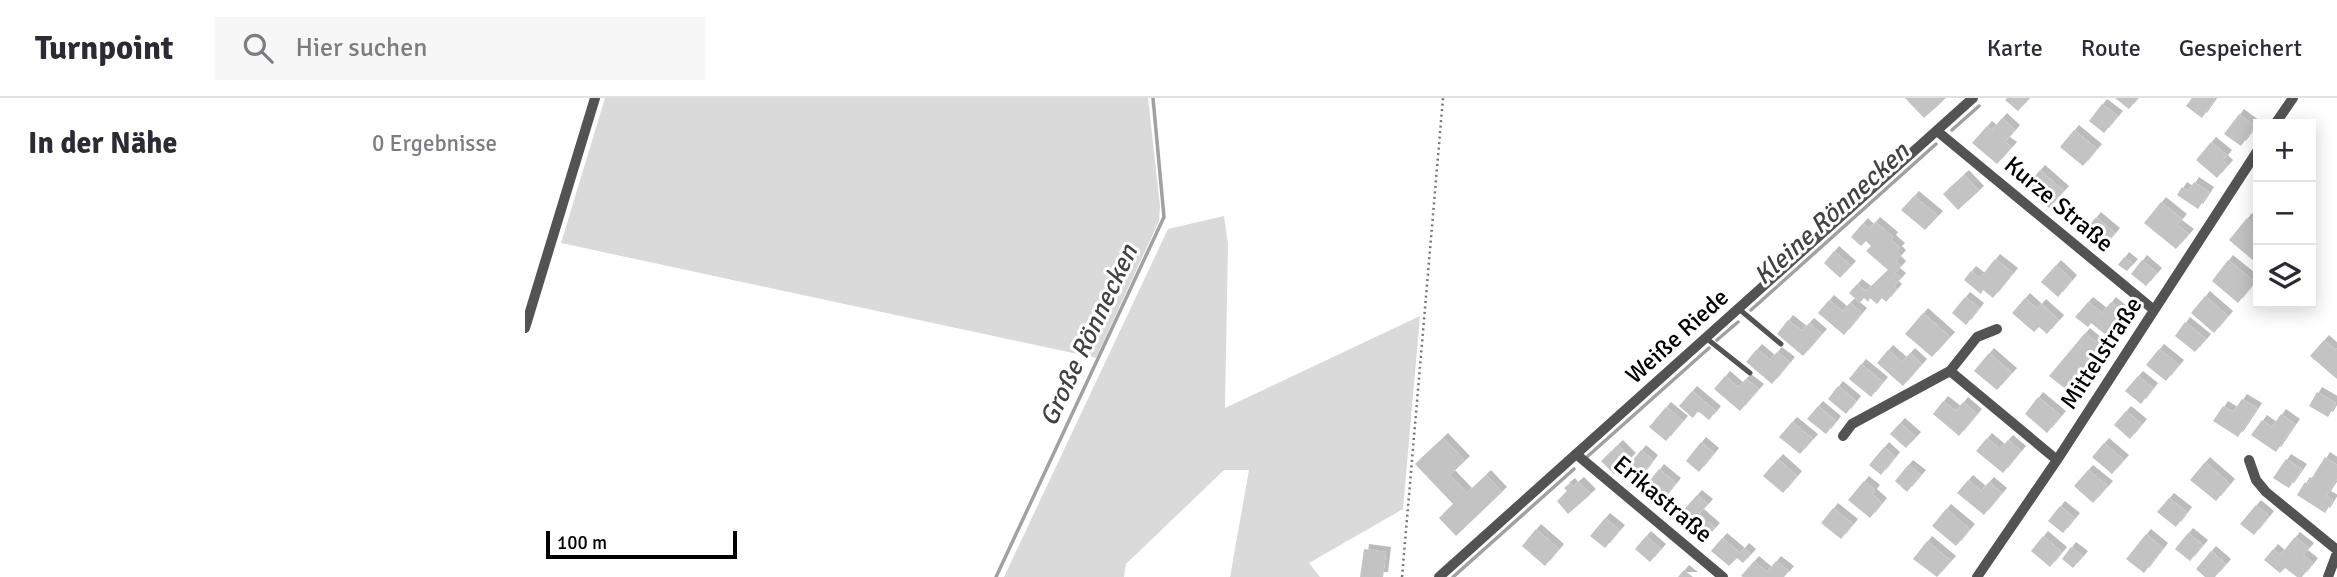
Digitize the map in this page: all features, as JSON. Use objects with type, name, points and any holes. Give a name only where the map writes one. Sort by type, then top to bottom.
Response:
[{"type":"street","points":[[525,328],[595,98]]},
{"type":"street","name":"Weiße Riede","points":[[1439,577],[1973,98]]},
{"type":"street","points":[[2278,119],[2293,98]]},
{"type":"street","name":"Kurze Straße","points":[[1937,131],[2154,310]]},
{"type":"street","name":"Mittelstraße","points":[[1977,577],[2057,460],[2253,158]]},
{"type":"street","points":[[1843,436],[1852,424],[1951,371],[1977,337],[1997,329]]},
{"type":"street","points":[[1951,371],[2057,460]]},
{"type":"street","name":"Erikastraße","points":[[1576,454],[1723,577]]},
{"type":"street","points":[[2249,460],[2256,480],[2266,492],[2337,551],[2328,577]]},
{"type":"lane","points":[[1739,309],[1781,344]]},
{"type":"lane","points":[[1706,338],[1750,373]]},
{"type":"path","points":[[1402,577],[1443,98]]},
{"type":"shaded area","points":[[605,98],[1148,98],[1160,206],[1159,221],[1096,358],[561,243]]},
{"type":"shaded area","points":[[1224,216],[1228,244],[1225,408],[1420,316],[1403,509],[1309,563],[1320,577],[1230,577],[1249,470],[1224,470],[1126,564],[1124,577],[1004,577],[1168,229]]},
{"type":"building","points":[[1905,98],[1940,98],[1943,101],[1924,118]]},
{"type":"building","points":[[2030,98],[2018,111],[2005,100]]},
{"type":"building","points":[[2115,98],[2138,98],[2129,109]]},
{"type":"building","points":[[2192,98],[2215,99],[2202,118],[2186,106]]},
{"type":"building","points":[[2102,104],[2118,116],[2104,133],[2089,121]]},
{"type":"building","points":[[2239,114],[2253,124],[2253,129],[2241,146],[2224,134]]},
{"type":"building","points":[[2002,118],[2015,130],[2005,142],[2012,147],[1997,164],[1972,143],[1987,126],[1992,130]]},
{"type":"building","points":[[2074,130],[2097,149],[2083,166],[2060,147]]},
{"type":"building","points":[[2211,142],[2227,155],[2223,160],[2228,165],[2217,178],[2196,160]]},
{"type":"building","points":[[2040,170],[2064,191],[2049,208],[2025,188]]},
{"type":"building","points":[[1964,175],[1979,191],[1958,210],[1943,194]]},
{"type":"building","points":[[2194,182],[2209,192],[2198,209],[2177,195],[2182,187],[2188,191]]},
{"type":"building","points":[[1914,196],[1938,216],[1925,230],[1901,210]]},
{"type":"building","points":[[2161,202],[2182,219],[2177,225],[2189,234],[2176,249],[2144,223]]},
{"type":"building","points":[[2096,217],[2115,233],[2102,249],[2083,233]]},
{"type":"building","points":[[2247,218],[2253,223],[2253,260],[2229,240]]},
{"type":"building","points":[[1875,222],[1893,237],[1891,240],[1900,248],[1897,251],[1901,255],[1896,261],[1901,266],[1895,273],[1901,278],[1894,286],[1897,289],[1886,302],[1882,298],[1877,304],[1870,298],[1868,302],[1864,298],[1860,303],[1849,293],[1857,284],[1866,291],[1888,270],[1866,251],[1871,246],[1866,241],[1861,246],[1851,237],[1863,223],[1869,229]]},
{"type":"building","points":[[1834,251],[1851,266],[1840,278],[1824,263]]},
{"type":"building","points":[[2124,257],[2133,264],[2127,271],[2118,265]]},
{"type":"building","points":[[1995,259],[2013,273],[1993,298],[1983,290],[1981,294],[1964,280],[1971,271],[1980,278]]},
{"type":"building","points":[[2142,260],[2157,273],[2146,286],[2131,274]]},
{"type":"building","points":[[2228,260],[2253,280],[2253,284],[2238,303],[2212,281]]},
{"type":"building","points":[[2056,265],[2072,280],[2058,297],[2041,282]]},
{"type":"building","points":[[2205,296],[2228,316],[2214,333],[2191,313]]},
{"type":"building","points":[[1965,297],[1979,308],[1966,325],[1952,313]]},
{"type":"building","points":[[2025,298],[2037,309],[2041,304],[2059,320],[2047,334],[2039,327],[2034,332],[2012,313]]},
{"type":"building","points":[[1829,300],[1842,311],[1850,303],[1862,313],[1844,335],[1818,313]]},
{"type":"building","points":[[2088,302],[2102,313],[2111,302],[2129,317],[2111,339],[2091,323],[2088,327],[2075,317]]},
{"type":"building","points":[[1923,313],[1950,337],[1932,357],[1905,334]]},
{"type":"building","points":[[1788,320],[1802,331],[1809,323],[1822,334],[1803,356],[1777,334]]},
{"type":"building","points":[[2185,322],[2206,339],[2195,352],[2175,336]]},
{"type":"building","points":[[2085,333],[2103,348],[2067,390],[2049,376]]},
{"type":"building","points":[[2324,340],[2335,350],[2337,348],[2337,379],[2310,356]]},
{"type":"building","points":[[1757,349],[1770,360],[1777,352],[1790,362],[1772,384],[1746,362]]},
{"type":"building","points":[[2159,349],[2179,365],[2166,381],[2146,365]]},
{"type":"building","points":[[1888,350],[1902,362],[1910,353],[1922,364],[1903,386],[1877,363]]},
{"type":"building","points":[[1989,353],[2012,373],[1997,390],[1974,371]]},
{"type":"building","points":[[1861,364],[1883,382],[1871,397],[1849,379]]},
{"type":"building","points":[[1725,376],[1738,387],[1746,379],[1759,389],[1740,411],[1714,389]]},
{"type":"building","points":[[2138,376],[2153,388],[2141,404],[2125,391]]},
{"type":"building","points":[[1838,386],[1856,401],[1846,414],[1828,399]]},
{"type":"building","points":[[1692,391],[1716,411],[1709,420],[1698,411],[1693,418],[1679,406]]},
{"type":"building","points":[[2317,392],[2336,403],[2328,417],[2309,406]]},
{"type":"building","points":[[2038,397],[2061,416],[2047,433],[2025,414]]},
{"type":"building","points":[[2242,399],[2257,408],[2238,437],[2213,421],[2223,406],[2233,412]]},
{"type":"building","points":[[1943,401],[1956,411],[1963,402],[1977,414],[1959,436],[1933,414]]},
{"type":"building","points":[[1818,406],[1836,421],[1826,434],[1807,419]]},
{"type":"building","points":[[1666,407],[1683,421],[1666,441],[1649,427]]},
{"type":"building","points":[[2126,411],[2142,424],[2130,439],[2114,425]]},
{"type":"building","points":[[2281,414],[2295,424],[2276,452],[2251,435],[2262,420],[2272,427]]},
{"type":"building","points":[[1792,422],[1813,439],[1800,454],[1779,437]]},
{"type":"building","points":[[1900,423],[1916,437],[1906,448],[1890,434]]},
{"type":"building","points":[[1443,438],[1465,461],[1450,475],[1467,493],[1486,475],[1502,492],[1456,536],[1439,518],[1453,504],[1415,464]]},
{"type":"building","points":[[1987,438],[2000,449],[2008,440],[2021,451],[2003,473],[1976,451]]},
{"type":"building","points":[[1701,442],[1714,453],[1699,472],[1686,461]]},
{"type":"building","points":[[2104,443],[2124,460],[2112,474],[2092,457]]},
{"type":"building","points":[[1618,445],[1631,458],[1614,474],[1601,461]]},
{"type":"building","points":[[1884,447],[1895,457],[1881,475],[1869,465]]},
{"type":"building","points":[[1641,450],[1653,460],[1642,475],[1629,465]]},
{"type":"building","points":[[2325,457],[2337,465],[2337,479],[2326,496],[2333,500],[2325,513],[2297,495],[2305,482],[2308,484]]},
{"type":"building","points":[[1778,459],[1797,476],[1783,493],[1763,476]]},
{"type":"building","points":[[2286,459],[2302,469],[2289,488],[2273,478]]},
{"type":"building","points":[[2205,462],[2230,484],[2216,501],[2190,480]]},
{"type":"building","points":[[1908,465],[1921,475],[1907,492],[1895,481]]},
{"type":"building","points":[[1659,469],[1676,483],[1657,507],[1640,493]]},
{"type":"building","points":[[2088,470],[2108,486],[2093,503],[2074,486]]},
{"type":"building","points":[[1968,480],[1981,491],[1989,482],[2002,493],[1984,515],[1957,493]]},
{"type":"building","points":[[1864,481],[1875,490],[1872,494],[1882,503],[1870,518],[1848,500]]},
{"type":"building","points":[[1579,482],[1591,494],[1568,514],[1557,501],[1567,491],[1564,488],[1570,483],[1573,487]]},
{"type":"building","points":[[1697,495],[1708,504],[1699,514],[1715,528],[1706,538],[1697,530],[1692,536],[1674,521]]},
{"type":"building","points":[[2169,498],[2187,512],[2176,527],[2157,512]]},
{"type":"building","points":[[2256,505],[2269,516],[2254,535],[2240,524]]},
{"type":"building","points":[[2060,506],[2075,518],[2063,533],[2048,521]]},
{"type":"building","points":[[1833,508],[1853,524],[1841,539],[1821,523]]},
{"type":"building","points":[[1946,509],[1970,529],[1956,546],[1932,526]]},
{"type":"building","points":[[1605,518],[1620,530],[1605,548],[1590,536]]},
{"type":"building","points":[[1536,529],[1559,549],[1545,566],[1522,546]]},
{"type":"building","points":[[2188,533],[2203,545],[2190,561],[2175,549]]},
{"type":"building","points":[[2146,534],[2163,548],[2144,573],[2126,559]]},
{"type":"building","points":[[1646,536],[1661,549],[1650,562],[1635,549]]},
{"type":"building","points":[[2043,536],[2062,552],[2050,567],[2031,551]]},
{"type":"building","points":[[2295,537],[2309,548],[2303,555],[2313,563],[2302,577],[2297,577],[2285,568],[2280,573],[2264,560],[2273,549],[2280,555]]},
{"type":"building","points":[[1722,538],[1740,553],[1744,548],[1751,554],[1743,563],[1737,558],[1729,566],[1711,551]]},
{"type":"building","points":[[1927,541],[1951,561],[1937,577],[1913,559]]},
{"type":"building","points":[[2071,547],[2083,556],[2073,568],[2062,559]]},
{"type":"building","points":[[1364,549],[1386,552],[1383,577],[1360,577]]},
{"type":"building","points":[[2211,551],[2226,564],[2215,577],[2205,577],[2196,569]]},
{"type":"building","points":[[1754,561],[1767,572],[1776,561],[1789,571],[1784,577],[1741,576]]},
{"type":"building","points":[[1684,570],[1693,577],[1678,577]]},
{"type":"waterway","name":"Große Rönnecken","points":[[996,577],[1164,217],[1153,98]]},
{"type":"waterway","points":[[1952,130],[1979,106]]},
{"type":"waterway","name":"Kleine Rönnecken","points":[[1751,310],[1936,144]]},
{"type":"waterway","name":"Kleine Rönnecken","points":[[1717,340],[1738,322]]},
{"type":"waterway","name":"Kleine Rönnecken","points":[[1588,456],[1709,348]]},
{"type":"waterway","name":"Kleine Rönnecken","points":[[1453,577],[1574,469]]}]
